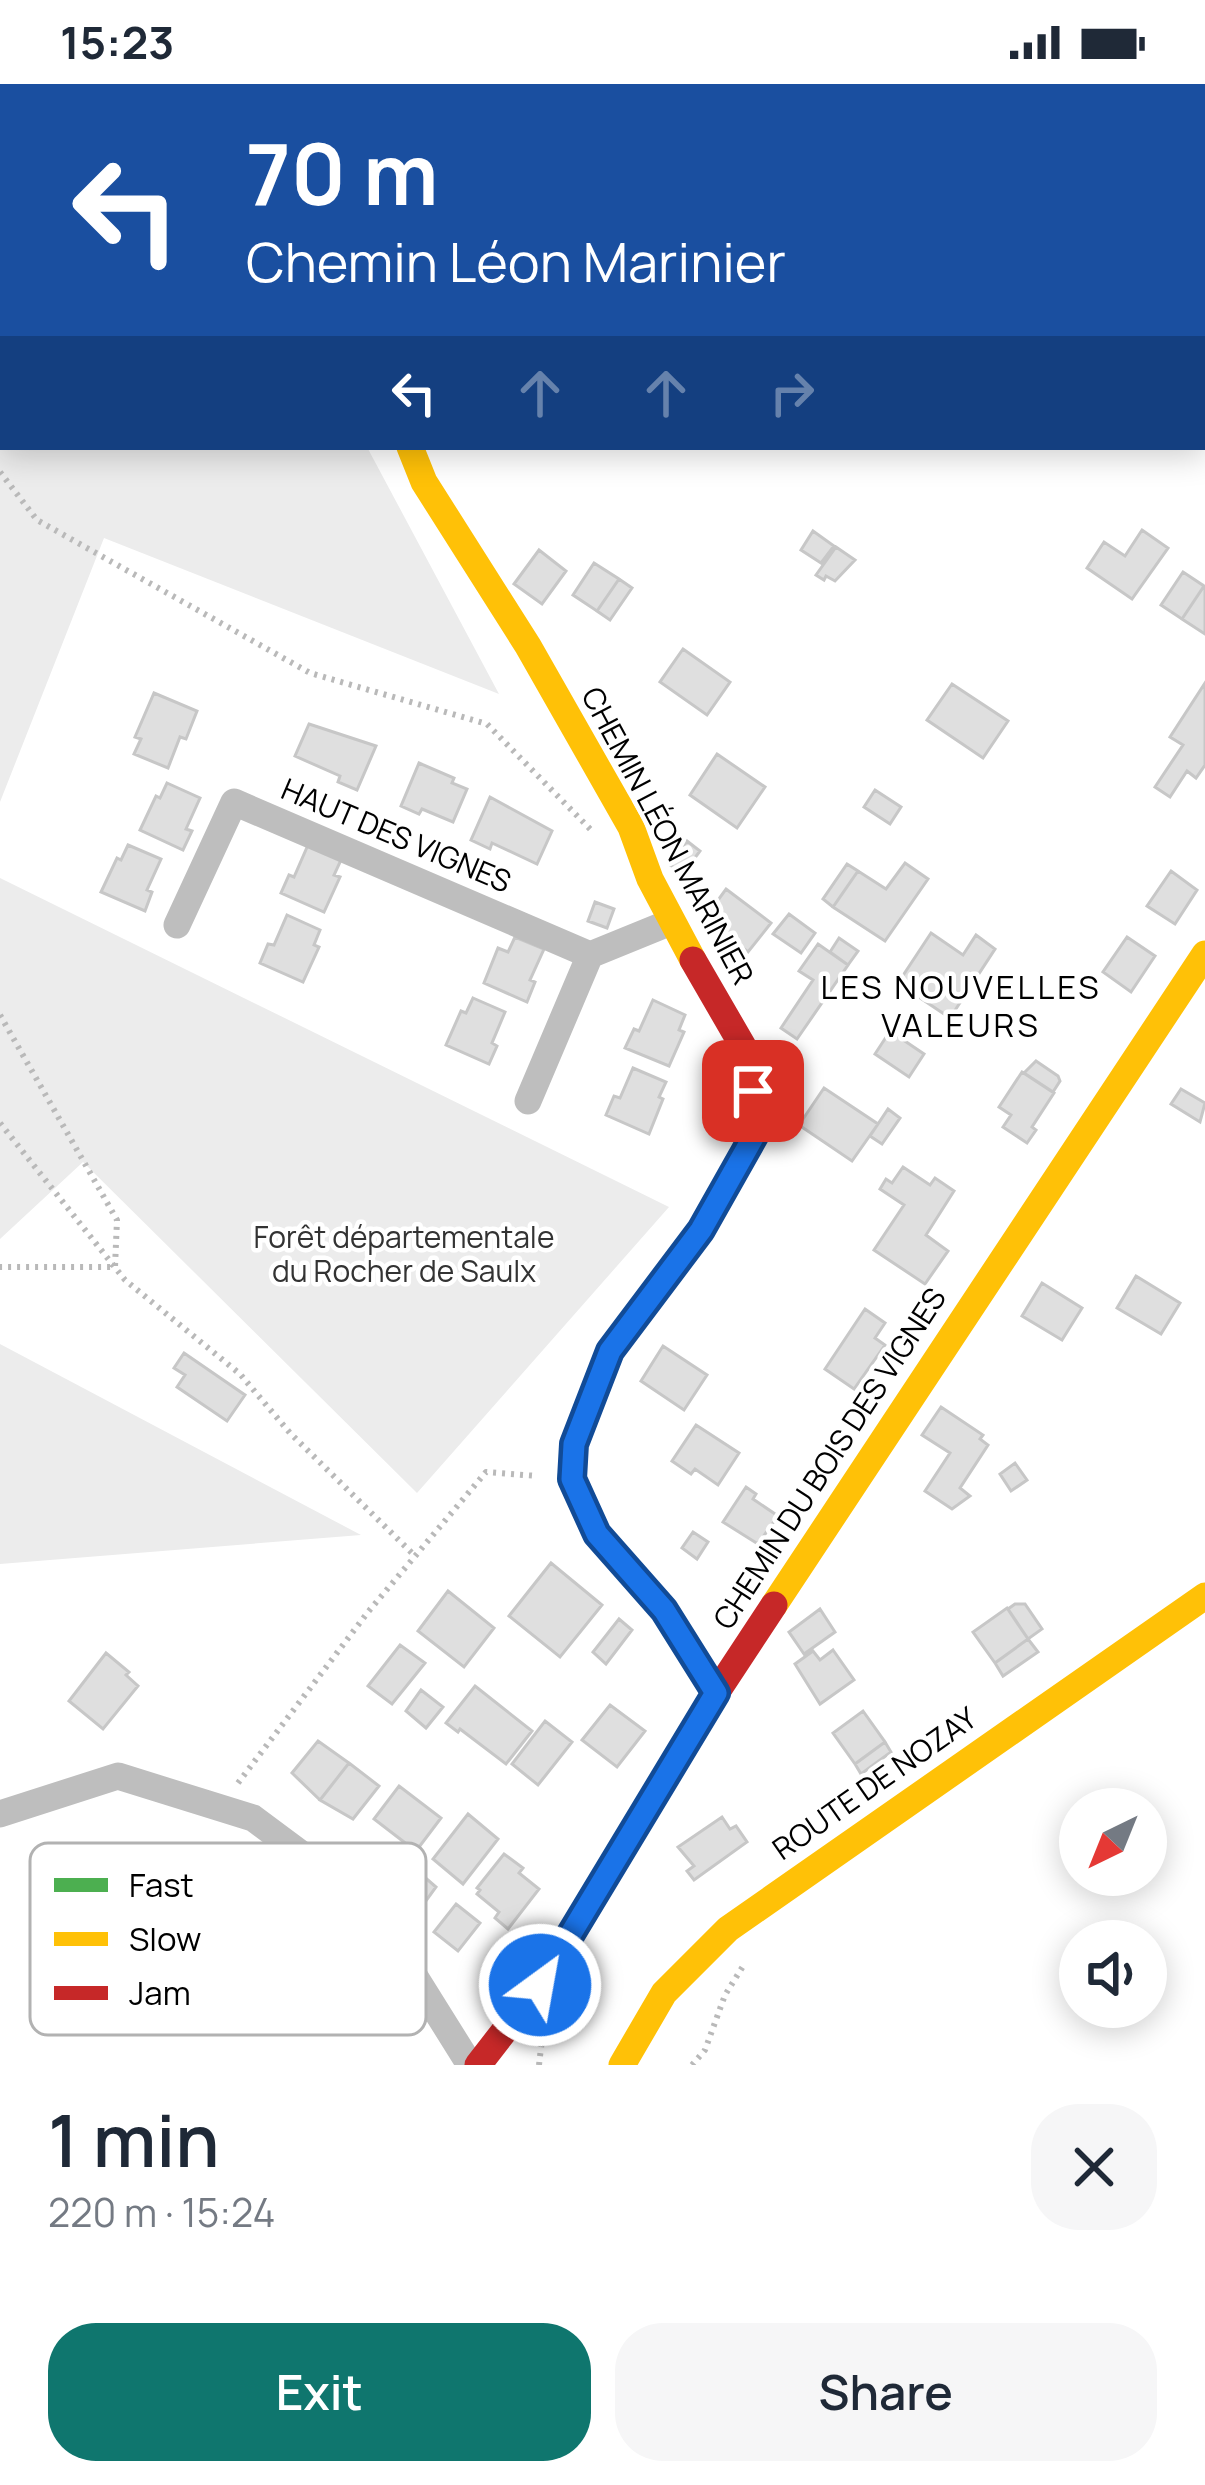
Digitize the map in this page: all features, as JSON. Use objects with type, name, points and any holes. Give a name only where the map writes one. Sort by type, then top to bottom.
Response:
[{"type":"street","name":"CHEMIN LÉON MARINIER","points":[[411,450],[424,482],[528,646],[632,827],[671,922],[748,1055],[759,1127],[701,1230],[610,1351],[574,1444],[572,1479]]},
{"type":"street","name":"HAUT DES VIGNES","points":[[177,925],[234,802],[590,955]]},
{"type":"street","points":[[528,1101],[590,955],[671,922]]},
{"type":"street","name":"CHEMIN DU BOIS DES VIGNES","points":[[474,2065],[497,2045],[540,1985],[716,1693],[1205,954]]},
{"type":"street","points":[[572,1479],[597,1534],[664,1610],[716,1693]]},
{"type":"street","name":"ROUTE DE NOZAY","points":[[622,2065],[664,1994],[728,1929],[1205,1596]]},
{"type":"street","points":[[0,1814],[118,1776],[254,1818],[286,1843]]},
{"type":"street","points":[[426,1992],[474,2065]]},
{"type":"path","points":[[0,472],[37,520],[310,673],[487,724],[598,838]]},
{"type":"path","points":[[0,1015],[117,1220],[115,1267]]},
{"type":"path","points":[[0,1123],[125,1280],[240,1374],[290,1432],[415,1556]]},
{"type":"path","points":[[0,1267],[115,1267]]},
{"type":"path","points":[[221,1805],[368,1612],[487,1472],[572,1479]]},
{"type":"green space","points":[[0,450],[369,450],[499,694],[104,538],[0,802]]},
{"type":"green space","name":"Forêt départementale du Rocher de Saulx","points":[[0,878],[669,1207],[417,1493],[83,1162],[0,1239]]},
{"type":"green space","points":[[0,1344],[361,1535],[0,1564]]},
{"type":"building","points":[[1142,530],[1168,548],[1132,599],[1087,568],[1104,542],[1125,556]]},
{"type":"building","points":[[813,531],[834,546],[821,563],[801,550]]},
{"type":"building","points":[[836,547],[855,560],[835,581],[826,576],[824,580],[816,575]]},
{"type":"building","points":[[539,550],[566,571],[542,604],[514,584]]},
{"type":"building","points":[[594,563],[619,579],[597,611],[573,595]]},
{"type":"building","points":[[1183,572],[1204,586],[1182,619],[1161,605]]},
{"type":"building","points":[[619,579],[632,588],[610,620],[597,611]]},
{"type":"building","points":[[1205,587],[1205,634],[1182,619]]},
{"type":"building","points":[[683,649],[730,682],[707,715],[660,682]]},
{"type":"building","points":[[1205,683],[1205,765],[1196,778],[1187,771],[1170,797],[1155,787],[1183,745],[1170,737]]},
{"type":"building","points":[[952,684],[1008,721],[983,758],[927,720]]},
{"type":"building","points":[[154,693],[197,711],[168,768],[134,754],[141,739],[135,737]]},
{"type":"building","points":[[309,724],[376,746],[357,790],[338,782],[340,776],[295,756]]},
{"type":"building","points":[[717,754],[765,787],[737,828],[690,795]]},
{"type":"building","points":[[419,763],[467,789],[453,822],[401,806]]},
{"type":"building","points":[[167,783],[200,798],[186,829],[192,831],[183,850],[140,830]]},
{"type":"building","points":[[875,790],[901,807],[890,824],[864,807]]},
{"type":"building","points":[[490,797],[552,831],[537,864],[492,843],[490,849],[471,840]]},
{"type":"building","points":[[687,841],[700,851],[683,874],[670,865]]},
{"type":"building","points":[[128,845],[161,859],[147,890],[152,892],[145,911],[101,892]]},
{"type":"building","points":[[308,845],[341,860],[334,875],[340,877],[324,912],[281,893]]},
{"type":"building","points":[[905,863],[928,879],[885,941],[833,907],[858,871],[886,889]]},
{"type":"building","points":[[847,864],[858,871],[833,907],[823,899]]},
{"type":"building","points":[[1171,871],[1197,890],[1175,924],[1147,906]]},
{"type":"building","points":[[726,889],[771,923],[748,952],[705,918]]},
{"type":"building","points":[[595,902],[614,909],[607,928],[588,921]]},
{"type":"building","points":[[789,914],[815,933],[801,953],[773,934]]},
{"type":"building","points":[[287,915],[320,930],[314,945],[319,947],[303,982],[260,963]]},
{"type":"building","points":[[931,933],[963,955],[976,935],[995,949],[950,1018],[898,983]]},
{"type":"building","points":[[515,937],[544,949],[530,980],[535,982],[527,1002],[484,983],[498,948],[508,952]]},
{"type":"building","points":[[1127,937],[1155,956],[1131,992],[1103,972]]},
{"type":"building","points":[[839,938],[858,951],[848,965],[830,952]]},
{"type":"building","points":[[818,944],[848,965],[797,1039],[781,1028],[813,980],[799,971]]},
{"type":"building","points":[[473,998],[505,1012],[489,1064],[446,1045],[461,1011],[466,1013]]},
{"type":"building","points":[[653,1000],[685,1015],[679,1030],[684,1032],[669,1066],[625,1048]]},
{"type":"building","points":[[890,1031],[924,1054],[909,1077],[875,1054]]},
{"type":"building","points":[[1036,1061],[1058,1076],[1053,1092],[1024,1073]]},
{"type":"building","points":[[633,1068],[666,1082],[649,1134],[606,1115],[614,1096],[620,1098]]},
{"type":"building","points":[[1022,1072],[1054,1093],[1027,1143],[1003,1127],[1011,1115],[999,1107]]},
{"type":"building","points":[[824,1088],[878,1124],[852,1161],[799,1125]]},
{"type":"building","points":[[1181,1089],[1205,1103],[1200,1122],[1171,1104]]},
{"type":"building","points":[[888,1109],[900,1118],[882,1144],[870,1136]]},
{"type":"building","points":[[903,1167],[930,1185],[935,1178],[954,1191],[926,1235],[948,1251],[925,1284],[874,1250],[904,1205],[880,1189],[886,1179],[892,1183]]},
{"type":"building","points":[[1136,1276],[1180,1303],[1161,1334],[1117,1308]]},
{"type":"building","points":[[1042,1283],[1082,1308],[1062,1340],[1022,1316]]},
{"type":"building","points":[[865,1309],[885,1323],[875,1338],[885,1345],[854,1389],[825,1369]]},
{"type":"building","points":[[663,1346],[707,1375],[684,1410],[641,1381]]},
{"type":"building","points":[[184,1353],[245,1395],[227,1421],[177,1387],[185,1375],[174,1368]]},
{"type":"building","points":[[941,1407],[983,1435],[980,1439],[988,1445],[960,1488],[970,1496],[952,1509],[925,1491],[950,1453],[922,1435]]},
{"type":"building","points":[[696,1425],[739,1453],[718,1485],[672,1461]]},
{"type":"building","points":[[1015,1463],[1027,1480],[1011,1491],[1000,1474]]},
{"type":"building","points":[[746,1487],[756,1494],[753,1499],[778,1516],[758,1544],[723,1522]]},
{"type":"building","points":[[693,1532],[708,1542],[697,1559],[682,1548]]},
{"type":"building","points":[[551,1563],[602,1605],[560,1657],[509,1616]]},
{"type":"building","points":[[448,1591],[494,1628],[464,1667],[418,1631]]},
{"type":"building","points":[[1025,1604],[1042,1629],[1028,1639],[1008,1609]]},
{"type":"building","points":[[1007,1608],[1028,1639],[995,1663],[973,1632]]},
{"type":"building","points":[[820,1609],[835,1632],[804,1654],[789,1632]]},
{"type":"building","points":[[619,1619],[632,1630],[606,1664],[593,1652]]},
{"type":"building","points":[[1028,1639],[1038,1652],[1003,1676],[995,1663]]},
{"type":"building","points":[[400,1645],[425,1663],[392,1704],[368,1686]]},
{"type":"building","points":[[833,1650],[854,1680],[820,1704],[795,1664],[813,1651],[820,1660]]},
{"type":"building","points":[[106,1653],[138,1686],[103,1729],[69,1701]]},
{"type":"building","points":[[475,1686],[532,1731],[506,1764],[446,1723]]},
{"type":"building","points":[[421,1690],[443,1707],[426,1728],[406,1711]]},
{"type":"building","points":[[610,1705],[645,1731],[617,1767],[582,1740]]},
{"type":"building","points":[[863,1711],[885,1742],[855,1764],[833,1733]]},
{"type":"building","points":[[545,1721],[572,1742],[538,1785],[512,1764]]},
{"type":"building","points":[[318,1741],[349,1763],[320,1800],[292,1773]]},
{"type":"building","points":[[885,1742],[891,1752],[861,1774],[855,1764]]},
{"type":"building","points":[[349,1763],[379,1786],[353,1819],[320,1800]]},
{"type":"building","points":[[399,1786],[441,1818],[422,1843],[403,1843],[374,1819]]},
{"type":"building","points":[[468,1814],[498,1839],[463,1884],[433,1859]]},
{"type":"building","points":[[722,1817],[747,1842],[694,1880],[687,1871],[694,1866],[678,1847]]},
{"type":"building","points":[[504,1854],[539,1889],[508,1929],[495,1918],[499,1912],[477,1894]]},
{"type":"building","points":[[426,1878],[436,1887],[426,1901]]},
{"type":"building","points":[[456,1904],[480,1923],[458,1951],[434,1932]]},
{"type":"traffic: fast","points":[[587,1409],[574,1444],[571,1479],[597,1534],[664,1609],[716,1693]]},
{"type":"traffic: slow","points":[[411,450],[424,482],[528,646],[631,827],[650,879],[693,960]]},
{"type":"traffic: slow","points":[[774,1605],[1205,954]]},
{"type":"traffic: slow","points":[[622,2065],[664,1993],[728,1929],[1205,1596]]},
{"type":"traffic: jam","points":[[587,1409],[610,1351],[701,1230],[759,1127],[748,1055],[693,960]]},
{"type":"traffic: jam","points":[[478,2065],[540,1985],[774,1605]]},
{"type":"district","name":"LES NOUVELLES VALEURS","points":[[961,1006]]},
{"type":"route","points":[[540,1985],[716,1693],[664,1610],[597,1534],[572,1479],[574,1444],[610,1351],[701,1230],[759,1127],[753,1091]]}]
